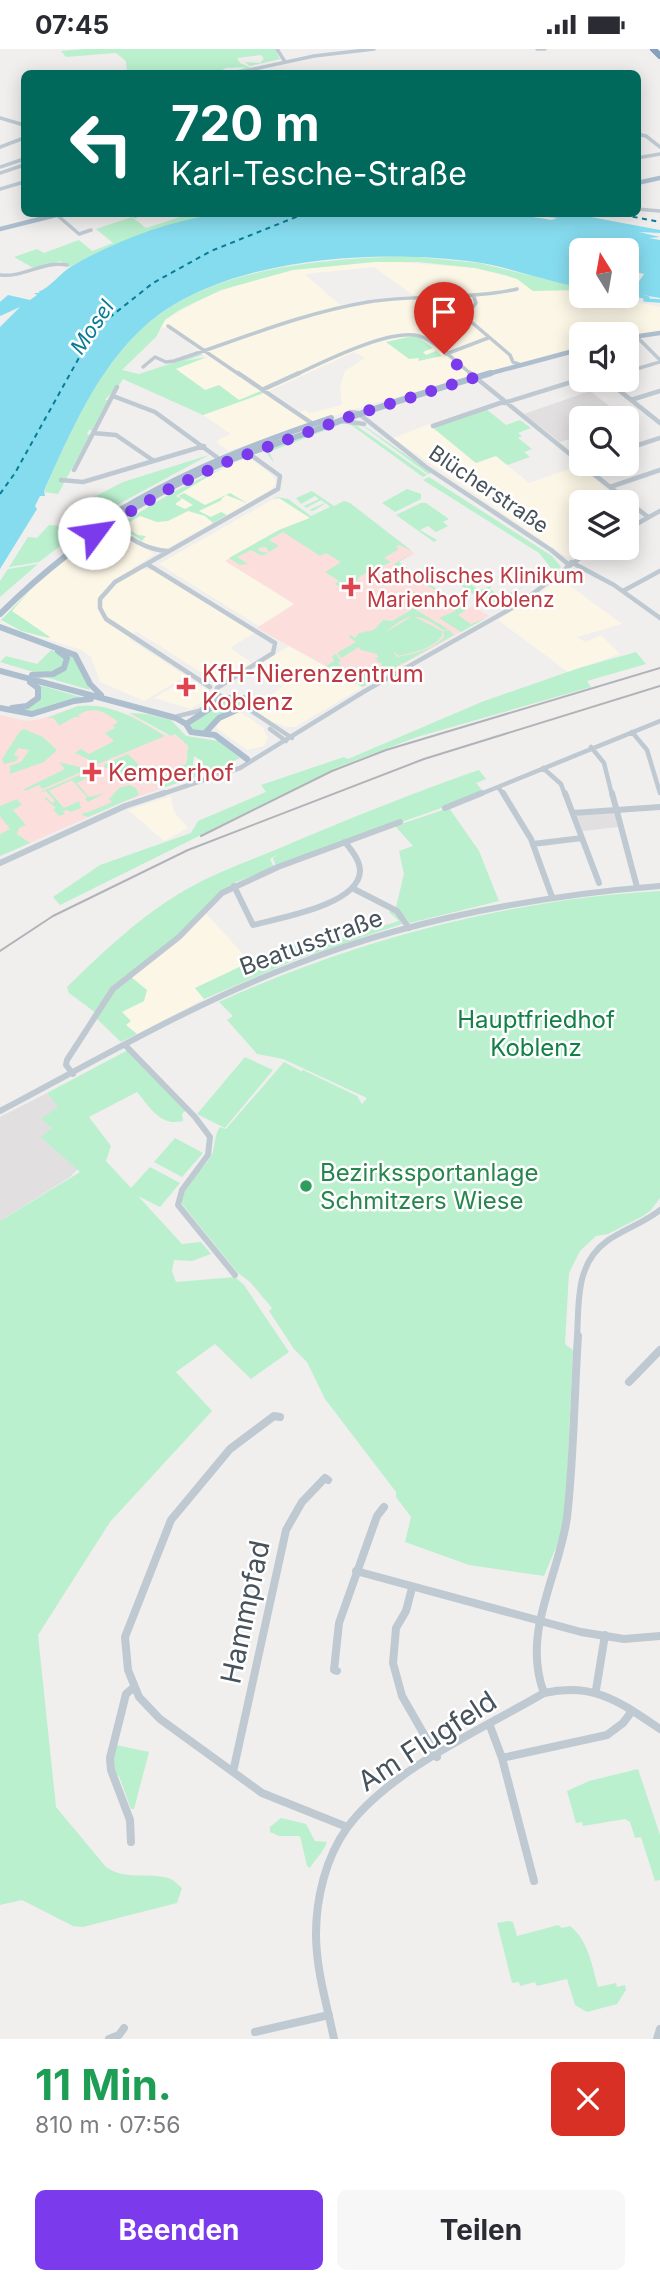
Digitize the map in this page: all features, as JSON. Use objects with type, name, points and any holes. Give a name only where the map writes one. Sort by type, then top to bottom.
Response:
[{"type":"highway","points":[[653,49],[660,56]]},
{"type":"main road","points":[[0,229],[49,217]]},
{"type":"main road","points":[[639,336],[660,333]]},
{"type":"main road","points":[[0,607],[34,572],[97,528],[115,524],[132,510],[224,463],[313,428],[407,397],[569,353]]},
{"type":"main road","points":[[0,614],[39,574],[122,508],[235,450],[354,414]]},
{"type":"main road","points":[[235,450],[248,453]]},
{"type":"main road","points":[[218,457],[224,463]]},
{"type":"main road","points":[[122,508],[132,510]]},
{"type":"main road","points":[[115,524],[122,508]]},
{"type":"main road","points":[[0,627],[75,656],[83,666],[90,687],[101,695]]},
{"type":"main road","points":[[0,632],[56,650],[67,658],[66,666],[59,672],[32,675]]},
{"type":"main road","points":[[0,669],[32,675],[189,721]]},
{"type":"main road","points":[[0,669],[34,685],[39,693],[37,700],[31,704],[10,709]]},
{"type":"main road","points":[[11,674],[189,721],[226,698],[242,698],[241,708],[222,716],[205,733]]},
{"type":"main road","points":[[0,707],[36,713],[83,699],[112,702]]},
{"type":"main road","points":[[149,711],[175,720],[187,735],[223,740]]},
{"type":"main road","points":[[189,721],[191,732],[205,733],[223,740],[252,758]]},
{"type":"main road","points":[[212,727],[252,758]]},
{"type":"street","points":[[277,49],[285,62]]},
{"type":"street","points":[[249,70],[373,49]]},
{"type":"street","points":[[537,49],[545,49]]},
{"type":"street","points":[[0,118],[21,124]]},
{"type":"street","points":[[641,135],[660,148]]},
{"type":"street","points":[[0,147],[21,139]]},
{"type":"street","points":[[641,157],[660,154]]},
{"type":"street","points":[[0,167],[21,162]]},
{"type":"street","points":[[0,173],[21,163]]},
{"type":"street","points":[[8,170],[21,180]]},
{"type":"street","points":[[0,183],[6,187]]},
{"type":"street","points":[[0,189],[21,183]]},
{"type":"street","points":[[641,210],[660,211]]},
{"type":"street","points":[[59,217],[79,234],[91,230]]},
{"type":"street","points":[[0,275],[18,278],[52,263],[67,265]]},
{"type":"street","points":[[0,283],[7,277]]},
{"type":"street","points":[[143,367],[157,357],[166,362],[174,361],[318,314],[361,304],[474,297],[517,289]]},
{"type":"street","points":[[474,297],[476,303],[469,312],[468,319],[510,355],[513,362],[521,365]]},
{"type":"street","points":[[168,326],[264,390],[313,428]]},
{"type":"street","points":[[264,390],[374,342],[415,335],[446,354],[569,454]]},
{"type":"street","points":[[446,354],[488,338]]},
{"type":"street","points":[[639,339],[660,361],[639,368]]},
{"type":"street","points":[[433,426],[569,383]]},
{"type":"street","points":[[72,468],[117,387]]},
{"type":"street","points":[[631,400],[660,391]]},
{"type":"street","points":[[621,392],[660,423]]},
{"type":"street","points":[[113,397],[124,398],[157,415],[218,457]]},
{"type":"street","name":"Blücherstraße","points":[[354,414],[363,424],[557,554],[623,591],[660,618]]},
{"type":"street","name":"Blücherstraße","points":[[354,414],[385,438]]},
{"type":"street","points":[[337,421],[363,424]]},
{"type":"street","points":[[93,433],[116,435],[154,461]]},
{"type":"street","points":[[639,445],[660,439]]},
{"type":"street","points":[[61,480],[83,482],[204,446]]},
{"type":"street","points":[[262,462],[259,456],[265,447]]},
{"type":"street","points":[[226,698],[102,614],[100,597],[108,586],[278,489],[281,482],[279,477],[248,453]]},
{"type":"street","points":[[610,487],[660,470]]},
{"type":"street","points":[[597,476],[648,517]]},
{"type":"street","points":[[639,522],[660,511]]},
{"type":"street","points":[[115,524],[156,552],[170,551]]},
{"type":"street","points":[[154,560],[156,552]]},
{"type":"street","name":"Blücherstraße","points":[[557,554],[568,564],[566,570]]},
{"type":"street","points":[[0,863],[115,810],[223,773],[252,758],[519,604],[581,560]]},
{"type":"street","points":[[147,564],[275,643],[273,653],[215,690]]},
{"type":"street","points":[[623,591],[660,571]]},
{"type":"street","points":[[178,716],[208,707],[216,701],[215,690]]},
{"type":"street","points":[[241,708],[287,738]]},
{"type":"street","points":[[445,808],[590,747],[660,721]]},
{"type":"street","points":[[632,732],[646,748],[657,773],[660,793]]},
{"type":"street","points":[[590,747],[604,763],[637,887]]},
{"type":"street","points":[[543,768],[561,782],[599,883]]},
{"type":"street","points":[[498,786],[522,818],[552,897]]},
{"type":"street","points":[[573,813],[660,807]]},
{"type":"street","points":[[72,1074],[66,1060],[113,989],[175,940],[210,903],[234,886],[400,822]]},
{"type":"street","points":[[533,844],[582,838]]},
{"type":"street","points":[[234,886],[253,925],[313,908],[354,889],[359,880],[360,869],[345,842]]},
{"type":"street","name":"Beatusstraße","points":[[0,1111],[216,999],[266,976],[409,928],[470,912],[552,897],[660,886]]},
{"type":"street","points":[[354,889],[397,911],[409,928]]},
{"type":"street","points":[[126,1046],[195,1117],[210,1137],[208,1156],[183,1186],[178,1205],[235,1275]]},
{"type":"street","points":[[660,1210],[602,1244],[589,1257],[581,1276],[573,1438],[565,1525],[539,1622],[535,1667],[537,1681],[544,1693],[578,1687],[596,1690],[660,1729]]},
{"type":"street","points":[[629,1382],[660,1350]]},
{"type":"street","points":[[280,1417],[274,1416],[230,1450],[171,1520],[125,1637],[128,1670],[139,1697],[160,1719],[233,1772],[279,1802],[347,1827]]},
{"type":"street","name":"Hammpfad","points":[[233,1772],[286,1530],[301,1502],[325,1478],[328,1480]]},
{"type":"street","points":[[337,1671],[334,1670],[336,1641],[356,1571],[377,1516],[384,1507]]},
{"type":"street","points":[[356,1571],[539,1622],[640,1640],[660,1636]]},
{"type":"street","points":[[412,1588],[405,1614],[397,1625],[391,1654],[392,1671],[398,1692],[437,1757]]},
{"type":"street","points":[[596,1690],[606,1635]]},
{"type":"street","points":[[131,1842],[130,1820],[111,1770],[110,1758],[126,1693],[134,1687]]},
{"type":"street","name":"Am Flugfeld","points":[[334,2039],[317,1951],[317,1917],[328,1866],[347,1827],[383,1792],[544,1693]]},
{"type":"street","points":[[502,1758],[607,1735],[623,1723],[632,1711]]},
{"type":"street","points":[[490,1726],[502,1758],[534,1881]]},
{"type":"street","points":[[255,2032],[329,2015]]},
{"type":"street","points":[[109,2039],[119,2035],[124,2028]]},
{"type":"street","points":[[657,2039],[660,2029]]},
{"type":"shaded area","points":[[385,261],[475,268],[517,279],[533,291],[569,290],[569,308],[639,308],[639,303],[660,307],[660,331],[639,334],[639,322],[569,322],[569,350],[354,409],[229,451],[216,441],[231,434],[203,415],[238,400],[205,390],[175,368],[206,357],[170,327],[159,329],[165,320],[203,298],[242,283],[293,270]],"holes":[[[374,267],[416,297],[340,305],[305,274]],[[354,352],[365,358],[345,371],[340,386],[342,405],[310,413],[305,410],[300,412],[269,391]]]},
{"type":"shaded area","points":[[587,392],[591,392],[609,406],[569,406],[569,439],[560,442],[524,414]]},
{"type":"shaded area","points":[[429,424],[475,463],[496,456],[529,483],[569,469],[569,476],[590,476],[608,490],[569,490],[569,556],[565,556],[393,438]]},
{"type":"shaded area","points":[[249,457],[273,476],[276,483],[271,490],[164,550],[156,550],[122,529],[119,523],[173,492]]},
{"type":"shaded area","points":[[277,497],[310,518],[279,530],[226,560],[295,604],[259,626],[159,564]]},
{"type":"shaded area","name":"Katholisches Klinikum Marienhof Koblenz","points":[[350,503],[415,554],[399,562],[466,610],[473,606],[489,616],[363,687],[257,628],[294,604],[225,561],[279,530]]},
{"type":"shaded area","points":[[112,528],[154,554],[132,569],[153,570],[254,633],[230,648],[252,663],[218,683],[136,631],[129,639],[186,676],[144,701],[100,682],[91,657],[82,650],[21,631],[2,622],[3,617],[33,585],[73,552]]},
{"type":"shaded area","points":[[561,579],[622,624],[577,637],[585,642],[601,635],[620,654],[568,672],[498,620]]},
{"type":"shaded area","points":[[289,646],[363,687],[295,727],[286,727],[266,719],[250,709],[283,687],[254,668]]},
{"type":"shaded area","points":[[188,678],[214,694],[191,709],[154,698]]},
{"type":"shaded area","name":"Kemperhof","points":[[78,706],[99,706],[133,716],[166,735],[174,733],[188,746],[183,781],[123,802],[0,856],[0,715],[26,721],[41,719]]},
{"type":"shaded area","points":[[234,712],[244,714],[263,728],[268,738],[264,746],[247,750],[216,728],[218,722]]},
{"type":"shaded area","points":[[171,796],[174,812],[188,828],[164,841],[128,810]]},
{"type":"shaded area","points":[[614,812],[618,827],[583,831],[577,815]]},
{"type":"shaded area","points":[[204,911],[250,962],[195,988],[204,999],[137,1034],[126,1025],[130,1022],[121,1012],[143,1001],[130,976]]},
{"type":"shaded area","points":[[47,1093],[95,1151],[70,1177],[0,1221],[0,1117]]},
{"type":"green space","points":[[275,49],[280,59],[250,66],[245,62],[260,63],[264,59],[261,55],[237,58],[240,63],[251,68],[242,70],[238,70],[246,67],[222,70],[127,70],[126,61],[116,53],[66,57],[61,51]]},
{"type":"green space","points":[[132,217],[146,228],[181,217],[199,217],[113,245],[69,267],[60,261],[35,269],[14,257],[37,249],[44,253],[79,240],[92,251],[113,243],[96,229]]},
{"type":"green space","points":[[407,256],[479,263],[569,285],[569,290],[533,291],[517,279],[505,275],[475,268],[418,262],[374,262],[293,270],[221,290],[179,310],[165,320],[156,337],[122,370],[139,374],[200,354],[202,355],[184,361],[207,357],[176,369],[205,390],[219,385],[239,400],[261,391],[264,393],[203,415],[123,379],[105,400],[108,400],[92,430],[89,430],[87,434],[90,435],[58,494],[44,492],[86,403],[112,362],[145,326],[172,306],[235,279],[269,270],[340,260]]},
{"type":"green space","points":[[412,336],[420,338],[433,348],[423,352],[426,355],[436,351],[442,356],[418,361],[419,358],[409,359],[386,342]]},
{"type":"green space","points":[[486,409],[506,425],[520,420],[531,428],[518,433],[522,436],[518,438],[532,449],[524,452],[530,457],[507,465],[496,456],[476,463],[432,427]]},
{"type":"green space","points":[[347,422],[363,425],[432,473],[428,474],[362,425],[354,424],[427,475],[423,477]]},
{"type":"green space","points":[[347,422],[269,452],[275,464],[266,452],[270,449]]},
{"type":"green space","points":[[209,455],[106,511],[90,499],[123,482]]},
{"type":"green space","points":[[222,468],[176,496],[182,499],[175,504],[185,509],[193,505],[178,496],[184,493],[205,505],[230,493],[247,503],[226,495],[222,500],[199,511],[211,517],[221,512],[227,515],[213,523],[205,516],[188,511],[168,521],[157,522],[140,516],[123,526],[138,535],[146,536],[142,541],[118,525],[173,492]]},
{"type":"green space","points":[[429,477],[552,556],[561,567],[551,574],[546,571],[551,568],[539,553],[423,480]]},
{"type":"green space","points":[[407,489],[421,494],[421,499],[395,512],[382,503]]},
{"type":"green space","points":[[312,491],[334,506],[344,501],[350,503],[412,551],[396,546],[399,549],[384,558],[391,562],[360,576],[357,581],[343,589],[335,584],[339,581],[325,572],[341,562],[326,553],[320,556],[283,532],[269,540],[279,546],[269,552],[266,547],[258,548],[259,551],[268,553],[262,556],[251,550],[237,557],[248,564],[240,565],[229,558],[279,530],[310,518],[279,498],[274,499],[277,497],[288,499],[311,516],[330,507],[326,503],[313,511],[309,510],[325,503],[321,500],[306,508],[304,506],[319,499],[315,496],[301,504],[296,498]]},
{"type":"green space","points":[[79,501],[93,510],[77,522],[84,528],[39,562],[9,567],[28,537],[37,538],[49,525],[61,526]]},
{"type":"green space","points":[[426,503],[449,519],[443,522],[448,526],[436,532],[428,526],[420,530],[437,540],[434,542],[396,515]]},
{"type":"green space","points":[[413,552],[399,562],[466,610],[458,615],[471,624],[486,618],[461,632],[439,618],[455,611],[455,603],[394,564]]},
{"type":"green space","points":[[38,564],[0,597],[0,581],[8,569]]},
{"type":"green space","points":[[460,576],[479,590],[491,586],[490,589],[501,597],[525,586],[492,606],[483,600],[471,607],[482,600],[453,580],[449,581]]},
{"type":"green space","points":[[31,589],[12,611],[50,637],[48,638],[21,631],[1,620]]},
{"type":"green space","points":[[411,607],[448,629],[443,630],[415,617],[442,631],[442,636],[428,647],[417,651],[399,656],[393,651],[397,657],[416,653],[434,645],[444,637],[443,631],[449,630],[454,635],[402,664],[393,659],[401,664],[362,687],[326,666],[334,661],[332,656],[336,654],[341,661],[338,663],[355,677],[381,667],[382,663],[375,661],[379,660],[375,659],[377,654],[359,647],[341,658],[337,653],[356,642],[350,635],[355,638],[359,633],[374,630],[383,620],[392,621],[411,610]],"holes":[[[411,617],[384,633],[400,621]]]},
{"type":"green space","points":[[51,650],[62,655],[65,661],[58,670],[37,673],[0,662],[6,656],[37,664]]},
{"type":"green space","points":[[64,652],[75,658],[90,690],[45,677],[67,668],[69,659]]},
{"type":"green space","points":[[636,652],[646,664],[587,681],[591,687],[417,737],[338,767],[60,905],[53,897],[100,865],[191,833],[198,821],[266,792],[261,785],[344,757],[348,759],[484,701],[579,668]]},
{"type":"green space","points":[[39,685],[84,698],[36,711],[15,710],[41,698]]},
{"type":"green space","points":[[241,699],[242,705],[204,731],[191,730],[190,723],[226,700]]},
{"type":"green space","points":[[90,705],[113,710],[134,718],[165,736],[98,764],[75,753],[81,749],[89,754],[114,741],[105,733],[115,728],[113,725],[118,722],[94,710],[78,715],[80,717],[75,717],[60,725],[61,727],[53,718],[47,718],[78,706]]},
{"type":"green space","points":[[129,713],[171,720],[186,736],[219,741],[240,758],[213,771],[199,764],[202,761],[194,756],[193,765],[202,775],[158,787],[179,778],[173,768],[186,764],[188,746],[175,734],[171,736]]},
{"type":"green space","points":[[24,729],[43,737],[57,750],[44,762],[10,774],[10,766],[21,762],[29,750],[18,748],[14,755],[19,757],[16,761],[4,764],[2,759]]},
{"type":"green space","points":[[128,754],[150,776],[136,780],[104,767],[105,764]]},
{"type":"green space","points":[[59,762],[95,771],[87,775],[83,771],[43,789],[39,785],[25,791],[24,789],[65,769]]},
{"type":"green space","points":[[479,770],[486,779],[476,783],[482,790],[447,806],[276,866],[273,858],[280,853],[270,859],[274,867],[234,883],[173,941],[113,987],[96,1013],[69,993],[67,987],[110,947],[139,922],[187,889],[221,872],[354,817]]},
{"type":"green space","points":[[82,774],[87,778],[77,783],[89,797],[105,793],[88,802],[85,799],[87,797],[72,780],[49,791],[64,808],[79,801],[81,808],[70,812],[63,811],[65,814],[59,816],[53,809],[56,808],[44,798],[52,803],[55,801],[46,791],[38,793]]},
{"type":"green space","points":[[129,785],[136,788],[139,795],[88,817],[82,815],[112,802],[109,799],[119,788]]},
{"type":"green space","points":[[17,799],[22,805],[13,810],[26,825],[19,828],[17,834],[30,843],[0,856],[0,834],[10,829],[0,816],[0,806]]},
{"type":"green space","points":[[449,808],[479,851],[499,901],[410,923],[396,907],[404,874],[399,851],[413,846],[395,826]]},
{"type":"green space","name":"Hauptfriedhof Koblenz","points":[[660,891],[660,1198],[643,1216],[608,1234],[596,1236],[580,1251],[569,1273],[565,1344],[573,1350],[566,1500],[560,1538],[544,1576],[469,1565],[405,1542],[411,1517],[396,1497],[396,1492],[325,1399],[307,1362],[294,1349],[269,1311],[272,1308],[250,1282],[237,1272],[182,1204],[187,1184],[212,1154],[220,1127],[226,1129],[284,1062],[301,1071],[299,1073],[303,1070],[357,1096],[362,1104],[367,1098],[283,1059],[257,1054],[227,1020],[233,1016],[219,1002],[324,960],[435,926],[547,903]]},
{"type":"green space","points":[[391,910],[397,913],[402,924],[295,960],[204,999],[195,988],[250,962],[257,969],[289,955],[285,948],[323,936],[329,942],[399,921],[389,912]]},
{"type":"green space","points":[[130,976],[147,990],[144,1001],[122,1012],[131,1021],[126,1025],[137,1034],[121,1042],[97,1019],[115,990]]},
{"type":"green space","points":[[128,1050],[187,1109],[182,1114],[183,1121],[168,1121],[156,1114],[137,1092],[89,1117],[111,1146],[106,1161],[131,1188],[150,1167],[180,1183],[160,1207],[138,1196],[182,1244],[201,1242],[211,1254],[192,1261],[174,1260],[172,1271],[176,1282],[235,1277],[244,1285],[289,1352],[251,1379],[215,1344],[176,1372],[212,1411],[110,1522],[38,1635],[56,1807],[106,1867],[121,1874],[168,1878],[182,1888],[177,1903],[83,1927],[73,1926],[22,1900],[0,1905],[0,1221],[80,1172],[41,1137],[52,1128],[41,1119],[58,1107],[47,1093]]},
{"type":"green space","points":[[245,1057],[273,1070],[225,1128],[197,1114]]},
{"type":"green space","points":[[175,1138],[203,1153],[182,1177],[154,1162]]},
{"type":"green space","points":[[116,1745],[149,1752],[134,1809],[131,1809],[119,1776],[116,1775],[113,1758]]},
{"type":"green space","points":[[638,1769],[660,1835],[660,1880],[655,1881],[641,1837],[635,1838],[630,1822],[625,1819],[583,1826],[582,1822],[576,1823],[567,1791],[589,1781]]},
{"type":"green space","points":[[281,1818],[306,1824],[315,1841],[327,1842],[310,1868],[307,1866],[300,1836],[279,1836],[270,1832],[270,1827]]},
{"type":"green space","points":[[513,1922],[517,1936],[558,1925],[562,1928],[570,1926],[585,1946],[598,1987],[616,1983],[617,1987],[625,1985],[626,1990],[617,2004],[587,2012],[575,2005],[567,1979],[537,1986],[535,1982],[520,1986],[519,1982],[512,1983],[497,1923]]},
{"type":"water","name":"Mosel","points":[[202,217],[532,217],[552,220],[557,218],[549,217],[591,217],[660,230],[660,233],[639,232],[660,237],[649,238],[660,240],[660,298],[639,294],[639,281],[644,274],[639,273],[639,238],[569,238],[569,284],[475,262],[393,256],[302,263],[257,272],[215,285],[177,303],[145,326],[113,362],[86,403],[44,491],[45,496],[40,496],[35,506],[37,509],[0,569],[0,327],[20,307],[0,316],[0,302],[8,295],[30,300],[37,295],[34,293],[40,293],[38,292],[68,269],[88,257],[160,227]]},
{"type":"waterway","points":[[639,296],[648,298]]},
{"type":"waterway","points":[[645,300],[660,301]]},
{"type":"ferry route","points":[[0,494],[15,473],[95,329],[153,283],[211,251],[296,217]]},
{"type":"ferry route","points":[[634,217],[660,222]]},
{"type":"railway","points":[[201,836],[332,771],[386,750],[660,668]]},
{"type":"railway","points":[[0,951],[53,916],[188,850],[424,759],[660,686]]},
{"type":"place","name":"Katholisches Klinikum Marienhof Koblenz","points":[[351,587]]},
{"type":"place","name":"KfH-Nierenzentrum Koblenz","points":[[186,687]]},
{"type":"place","name":"Kemperhof","points":[[92,772]]},
{"type":"place","name":"Bezirkssportanlage Schmitzers Wiese","points":[[306,1186]]},
{"type":"route","points":[[94,533],[167,490],[248,453],[407,397],[473,378],[444,354]]}]
